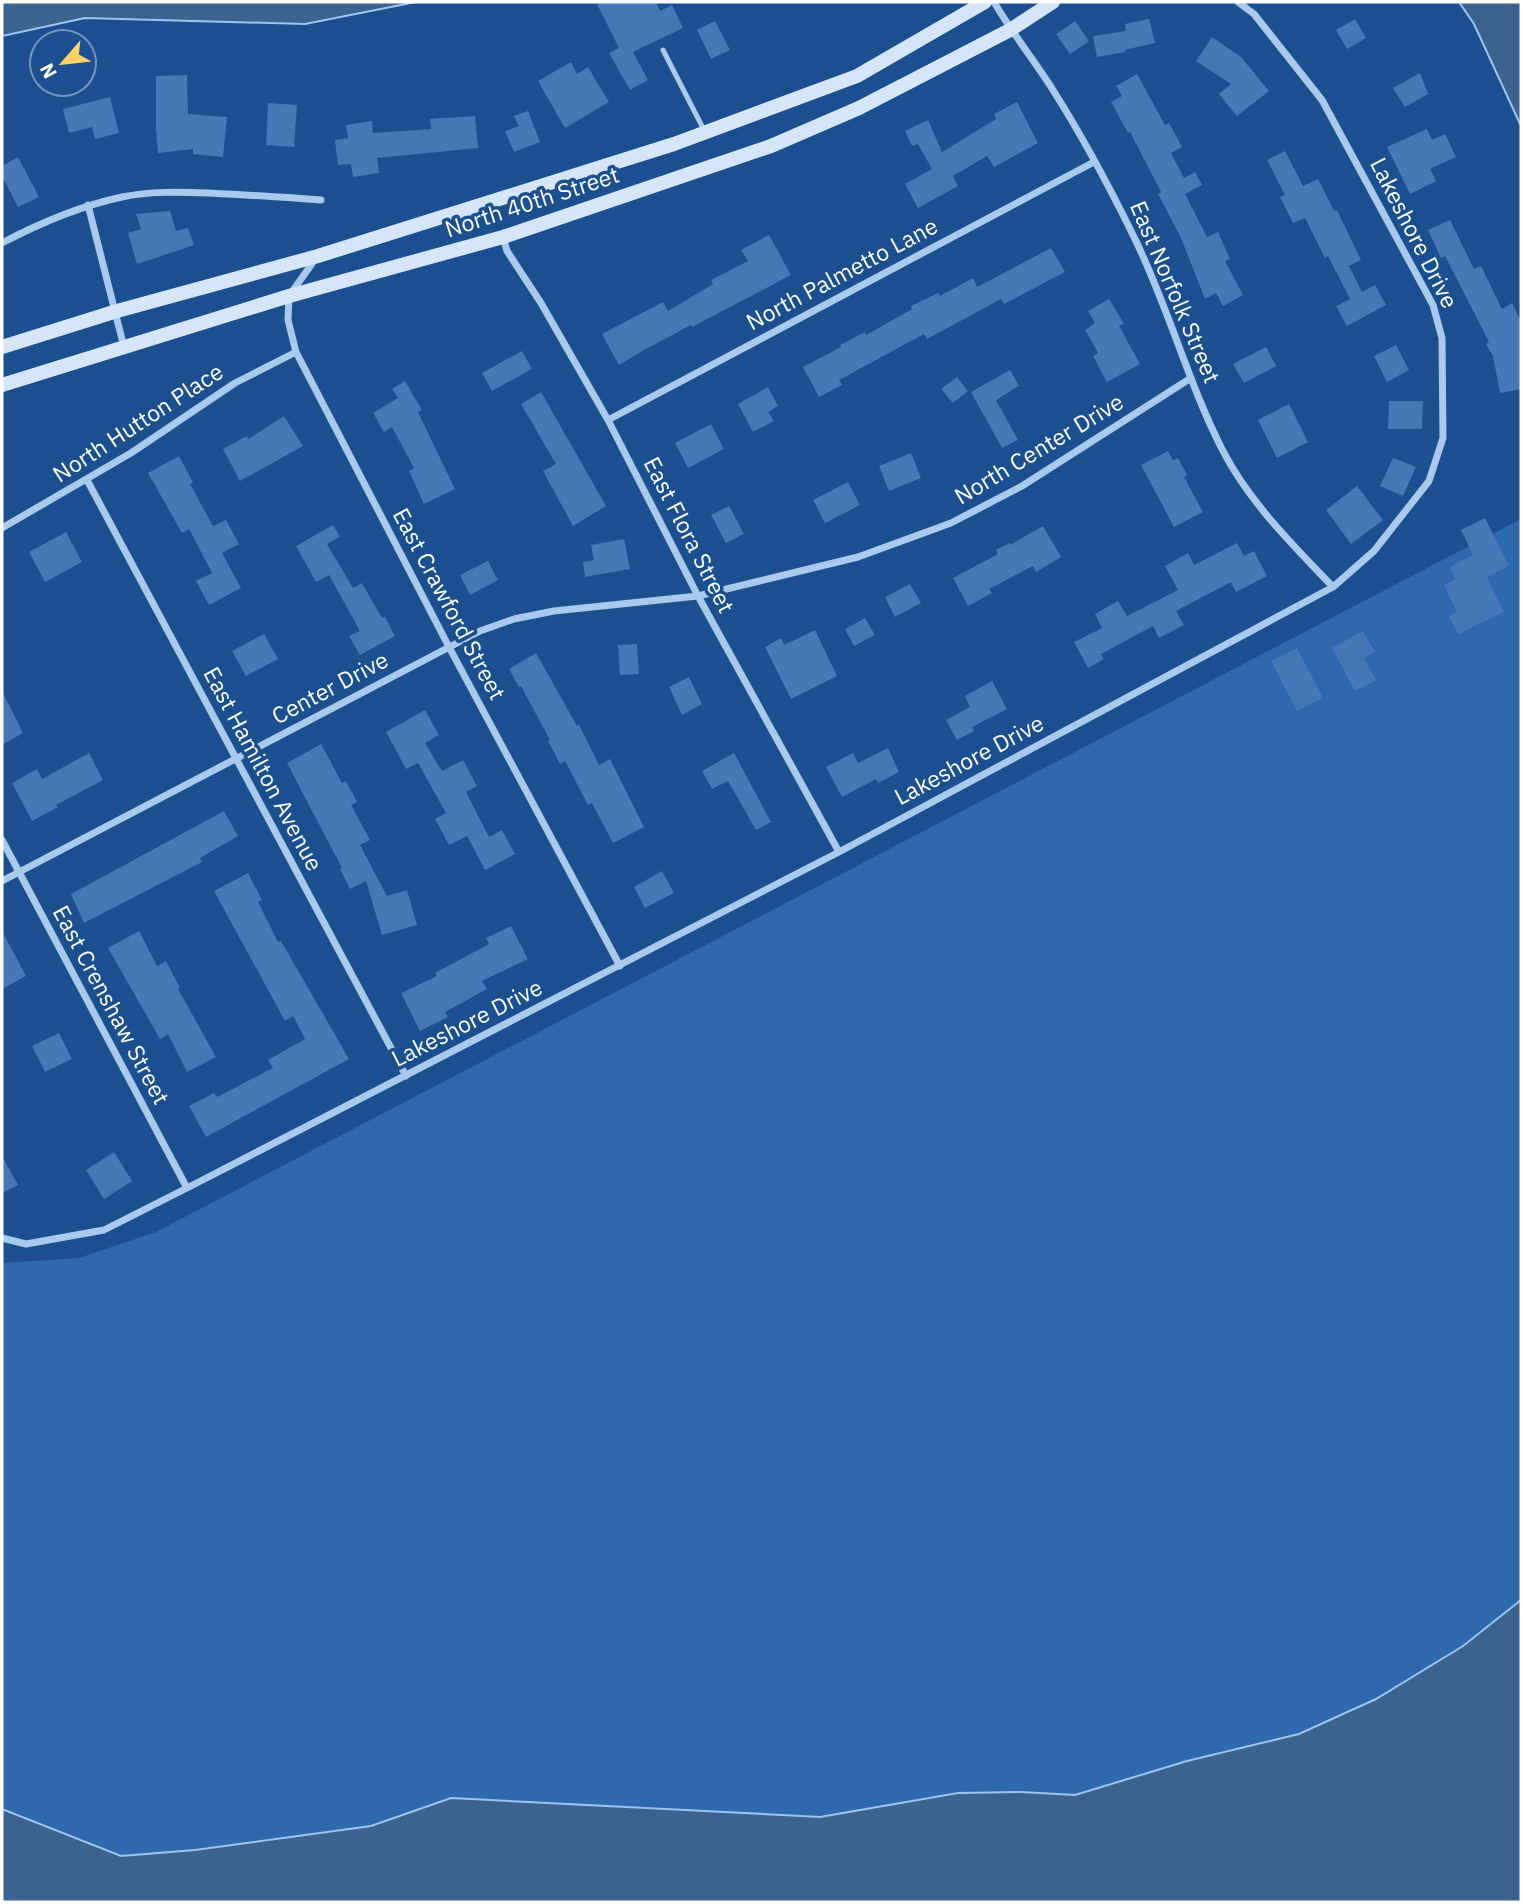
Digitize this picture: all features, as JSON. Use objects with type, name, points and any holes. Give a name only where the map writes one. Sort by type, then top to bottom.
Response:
[{"type":"main road","name":"North 40th Street","points":[[2,347],[117,311],[318,256],[705,132],[857,76],[985,2]]},
{"type":"main road","name":"North 40th Street","points":[[2,385],[289,296],[503,237],[771,146],[859,108],[1010,30],[1053,2]]},
{"type":"street","name":"East Norfolk Street","points":[[993,2],[1053,90],[1133,234],[1224,453],[1270,520],[1333,587]]},
{"type":"street","name":"Lakeshore Drive","points":[[2,1238],[26,1244],[104,1230],[839,852],[1333,587],[1374,551],[1429,481],[1443,438],[1442,338],[1433,305],[1322,100],[1254,14],[1238,2]]},
{"type":"street","name":"North Palmetto Lane","points":[[608,420],[1094,162]]},
{"type":"street","points":[[2,243],[88,205],[125,196],[165,192],[321,200]]},
{"type":"street","points":[[88,205],[125,347]]},
{"type":"street","name":"East Flora Street","points":[[503,237],[508,251],[608,420],[698,596],[839,852]]},
{"type":"street","points":[[289,296],[318,256]]},
{"type":"street","name":"East Crawford Street","points":[[289,296],[288,320],[296,352],[449,647],[620,965]]},
{"type":"street","name":"North Hutton Place","points":[[2,528],[87,480],[235,383],[296,352]]},
{"type":"street","name":"North Center Drive","points":[[698,596],[858,557],[951,523],[1022,486],[1191,378]]},
{"type":"street","name":"East Hamilton Avenue","points":[[87,480],[406,1076]]},
{"type":"street","name":"Center Drive","points":[[2,881],[480,631],[514,619],[554,611],[698,596]]},
{"type":"street","name":"East Crenshaw Street","points":[[2,840],[187,1188]]},
{"type":"lane","points":[[663,50],[705,132]]},
{"type":"shaded area","points":[[2,2],[416,2],[305,24],[85,18],[28,28],[28,30],[2,36]]},
{"type":"shaded area","points":[[1459,2],[1521,2],[1521,126],[1474,24]]},
{"type":"shaded area","points":[[1521,519],[1521,1600],[1463,1646],[1376,1699],[1299,1734],[1187,1761],[1075,1795],[958,1793],[820,1817],[451,1798],[371,1826],[195,1850],[121,1856],[2,1809],[2,1263],[79,1258],[156,1232]]},
{"type":"shaded area","points":[[1521,1600],[1521,1902],[2,1902],[2,1809],[121,1856],[195,1850],[371,1826],[451,1798],[820,1817],[958,1793],[1075,1795],[1187,1761],[1299,1734],[1376,1699],[1463,1646]]},
{"type":"building","points":[[596,2],[656,2],[660,11],[672,5],[683,28],[633,52],[648,80],[630,90],[609,53],[619,48]]},
{"type":"building","points":[[1149,19],[1155,43],[1097,57],[1093,36],[1126,31],[1125,24]]},
{"type":"building","points":[[1355,19],[1366,38],[1347,49],[1336,30]]},
{"type":"building","points":[[715,21],[730,50],[711,59],[697,30]]},
{"type":"building","points":[[1075,21],[1089,41],[1070,54],[1056,34]]},
{"type":"building","points":[[1212,37],[1241,57],[1269,91],[1237,116],[1219,94],[1231,84],[1196,61]]},
{"type":"building","points":[[571,62],[577,74],[588,67],[609,102],[565,128],[538,81]]},
{"type":"building","points":[[1420,73],[1428,94],[1405,107],[1393,88]]},
{"type":"building","points":[[1137,74],[1165,125],[1169,123],[1182,147],[1171,153],[1184,178],[1195,172],[1202,185],[1185,194],[1207,237],[1218,232],[1230,259],[1225,261],[1243,295],[1223,306],[1216,293],[1205,299],[1181,238],[1158,194],[1161,192],[1111,102],[1122,96],[1116,86]]},
{"type":"building","points":[[187,75],[188,114],[227,117],[223,157],[193,154],[193,149],[158,153],[156,76]]},
{"type":"building","points":[[110,97],[119,133],[95,139],[92,127],[69,133],[63,109]]},
{"type":"building","points":[[1017,102],[1038,143],[994,167],[987,156],[953,176],[958,186],[918,208],[905,184],[932,169],[918,144],[912,146],[905,131],[928,120],[942,152],[996,119],[994,114]]},
{"type":"building","points":[[268,103],[297,105],[294,147],[266,145]]},
{"type":"building","points":[[528,111],[540,142],[514,152],[505,131],[519,126],[514,116]]},
{"type":"building","points":[[475,116],[478,148],[377,158],[379,173],[353,177],[351,164],[338,165],[335,140],[348,138],[346,125],[372,121],[373,133],[431,129],[430,119]]},
{"type":"building","points":[[1427,129],[1432,140],[1445,134],[1456,157],[1430,169],[1436,181],[1410,194],[1387,147]]},
{"type":"building","points":[[1285,151],[1303,186],[1318,179],[1334,211],[1337,210],[1361,260],[1349,266],[1362,292],[1375,285],[1386,305],[1347,326],[1336,306],[1350,299],[1328,256],[1325,258],[1305,218],[1293,223],[1280,197],[1285,195],[1267,160]]},
{"type":"building","points":[[18,157],[39,197],[18,207],[2,176],[2,166]]},
{"type":"building","points":[[170,211],[176,231],[188,228],[194,245],[137,264],[128,233],[141,229],[136,214]]},
{"type":"building","points":[[1450,220],[1474,269],[1481,266],[1502,309],[1512,303],[1521,321],[1521,389],[1500,393],[1493,356],[1486,344],[1489,342],[1445,256],[1441,258],[1428,230]]},
{"type":"building","points":[[769,235],[791,275],[619,365],[602,334],[663,302],[668,311],[713,284],[711,280],[748,261],[741,250]]},
{"type":"building","points":[[1051,248],[1065,272],[1004,304],[1001,299],[927,339],[924,334],[839,380],[842,385],[819,397],[803,367],[865,332],[866,335],[912,309],[911,306],[938,293],[940,296],[973,278],[977,287]]},
{"type":"building","points":[[1109,299],[1124,324],[1119,326],[1140,364],[1107,382],[1093,356],[1098,353],[1085,330],[1095,323],[1088,311]]},
{"type":"building","points":[[1396,345],[1409,370],[1387,382],[1374,356]]},
{"type":"building","points":[[1266,347],[1276,366],[1244,383],[1233,364]]},
{"type":"building","points":[[522,351],[532,369],[492,391],[482,373]]},
{"type":"building","points":[[1010,370],[1019,386],[996,400],[1018,440],[1002,448],[971,392]]},
{"type":"building","points":[[957,377],[968,391],[953,403],[941,389]]},
{"type":"building","points":[[405,381],[422,410],[418,412],[455,489],[424,504],[409,471],[414,468],[392,427],[384,432],[373,413],[398,398],[392,389]]},
{"type":"building","points":[[768,387],[778,406],[768,412],[774,421],[753,432],[738,404]]},
{"type":"building","points":[[541,392],[606,506],[573,526],[543,471],[556,464],[521,404]]},
{"type":"building","points":[[1389,401],[1423,401],[1422,429],[1388,429]]},
{"type":"building","points":[[1289,404],[1308,442],[1277,458],[1258,420]]},
{"type":"building","points":[[284,416],[303,446],[240,481],[223,449],[247,436],[248,439]]},
{"type":"building","points":[[711,424],[724,449],[688,468],[675,443]]},
{"type":"building","points":[[1168,451],[1173,460],[1178,458],[1187,475],[1184,477],[1203,512],[1174,527],[1141,465]]},
{"type":"building","points":[[911,453],[921,478],[889,491],[879,466]]},
{"type":"building","points":[[179,456],[193,482],[190,484],[213,526],[226,520],[239,544],[222,553],[241,588],[209,605],[196,581],[212,573],[189,529],[182,533],[148,473]]},
{"type":"building","points":[[1393,458],[1416,467],[1403,496],[1380,486]]},
{"type":"building","points":[[848,482],[860,505],[825,523],[813,500]]},
{"type":"building","points":[[1357,486],[1383,520],[1351,544],[1326,510]]},
{"type":"building","points":[[729,506],[744,534],[726,543],[711,515]]},
{"type":"building","points":[[1485,518],[1509,566],[1487,577],[1504,612],[1458,634],[1449,616],[1457,612],[1444,585],[1455,579],[1450,567],[1473,555],[1461,530]]},
{"type":"building","points":[[333,525],[340,537],[327,544],[353,588],[362,583],[395,636],[360,655],[349,636],[360,631],[329,575],[316,582],[296,546]]},
{"type":"building","points":[[1043,526],[1061,557],[1036,572],[1033,566],[989,589],[992,593],[968,606],[953,578],[998,554],[996,550]]},
{"type":"building","points":[[66,532],[82,562],[45,582],[29,552]]},
{"type":"building","points":[[624,539],[630,569],[585,577],[583,562],[594,560],[591,545]]},
{"type":"building","points":[[1237,543],[1244,556],[1254,551],[1267,576],[1236,592],[1231,582],[1176,611],[1184,625],[1159,638],[1153,626],[1101,654],[1104,659],[1088,668],[1074,642],[1102,628],[1095,614],[1118,601],[1127,616],[1178,590],[1165,566],[1188,553],[1194,565]]},
{"type":"building","points":[[488,561],[498,580],[470,595],[460,575]]},
{"type":"building","points":[[910,584],[921,603],[895,617],[885,597]]},
{"type":"building","points":[[865,618],[875,635],[854,646],[845,629]]},
{"type":"building","points":[[815,630],[837,676],[791,699],[765,647],[781,638],[784,645]]},
{"type":"building","points":[[1363,631],[1375,652],[1364,658],[1376,680],[1355,691],[1332,648]]},
{"type":"building","points":[[264,634],[278,659],[246,676],[232,651]]},
{"type":"building","points":[[637,644],[639,674],[620,675],[618,645]]},
{"type":"building","points":[[1297,648],[1323,698],[1297,711],[1271,661]]},
{"type":"building","points":[[536,653],[577,726],[579,725],[599,765],[610,759],[644,827],[613,843],[592,803],[588,805],[565,761],[560,764],[548,741],[550,740],[509,669]]},
{"type":"building","points":[[689,677],[702,704],[682,715],[669,687]]},
{"type":"building","points":[[992,681],[1007,709],[972,727],[974,731],[957,740],[946,720],[970,707],[965,696]]},
{"type":"building","points":[[2,691],[23,733],[2,745]]},
{"type":"building","points":[[425,710],[439,735],[425,743],[442,771],[463,760],[477,786],[466,792],[489,837],[502,830],[515,854],[485,870],[467,836],[449,845],[435,819],[446,813],[418,763],[406,769],[386,732]]},
{"type":"building","points":[[321,744],[342,783],[346,781],[357,802],[351,805],[370,840],[360,845],[387,896],[407,890],[417,925],[382,935],[366,881],[350,889],[340,869],[342,868],[287,763]]},
{"type":"building","points":[[888,748],[899,772],[878,783],[876,779],[842,797],[826,767],[853,753],[858,763]]},
{"type":"building","points":[[89,753],[103,780],[32,821],[12,783],[37,769],[42,779]]},
{"type":"building","points":[[734,753],[771,822],[756,830],[728,781],[712,789],[702,771]]},
{"type":"building","points":[[224,811],[238,836],[200,858],[202,862],[84,923],[71,894]]},
{"type":"building","points":[[662,871],[674,893],[645,908],[634,887]]},
{"type":"building","points":[[248,873],[262,900],[258,902],[278,942],[281,941],[349,1059],[206,1137],[189,1106],[214,1093],[217,1097],[273,1068],[268,1060],[305,1039],[293,1016],[285,1021],[214,891]]},
{"type":"building","points":[[511,926],[528,959],[482,981],[487,989],[445,1012],[448,1017],[420,1031],[401,993],[437,976],[435,973],[489,944],[486,938]]},
{"type":"building","points":[[2,931],[26,976],[2,989]]},
{"type":"building","points":[[139,931],[157,966],[166,961],[180,988],[178,989],[216,1057],[187,1072],[168,1034],[160,1039],[108,948]]},
{"type":"building","points":[[59,1033],[72,1059],[45,1072],[32,1046]]},
{"type":"building","points":[[114,1152],[132,1181],[104,1199],[86,1170]]},
{"type":"building","points":[[2,1156],[18,1185],[2,1193]]}]
